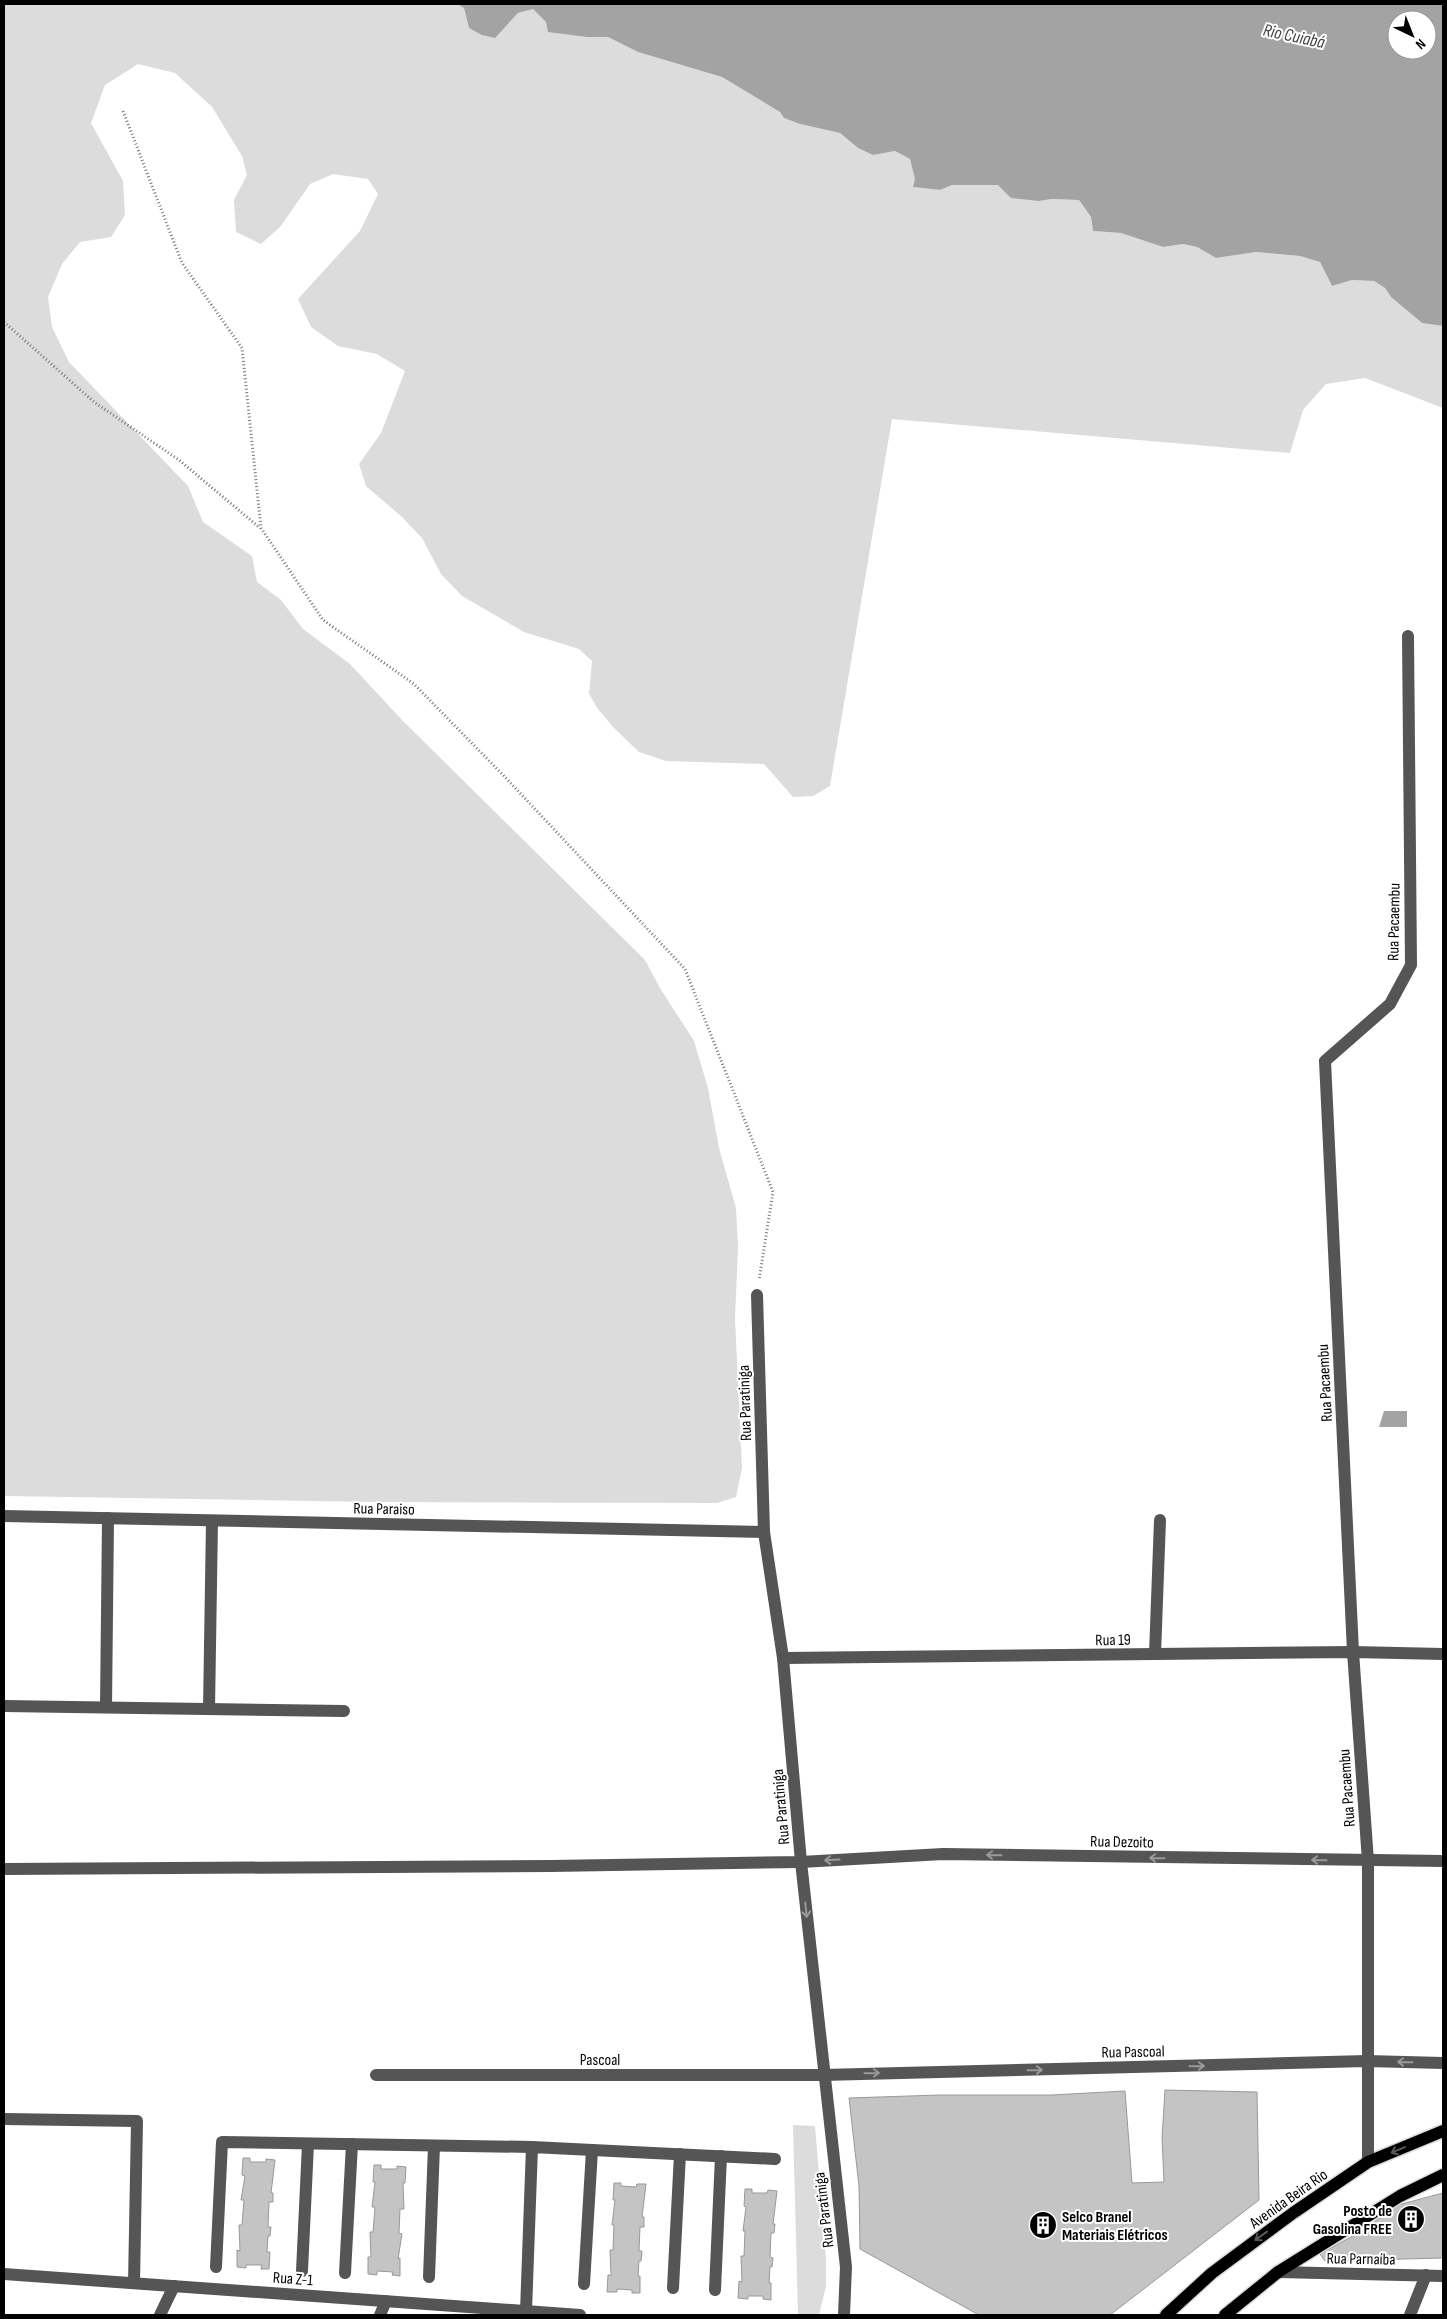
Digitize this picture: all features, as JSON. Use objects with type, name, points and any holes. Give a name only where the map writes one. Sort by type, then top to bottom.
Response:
[{"type":"main road","name":"Avenida Beira Rio","points":[[1166,2315],[1212,2273],[1293,2213],[1368,2162],[1443,2131]]},
{"type":"main road","points":[[1225,2315],[1278,2272],[1400,2196],[1443,2175]]},
{"type":"street","name":"Rua Pacaembu","points":[[1368,2162],[1368,1861],[1353,1652],[1325,1061],[1390,1004],[1411,965],[1408,636]]},
{"type":"street","name":"Rua Paratiniga","points":[[757,1295],[764,1532],[783,1658],[801,1862],[846,2267],[844,2315]]},
{"type":"street","name":"Rua Paraiso","points":[[4,1516],[764,1532]]},
{"type":"street","points":[[106,1707],[108,1518]]},
{"type":"street","points":[[1155,1654],[1160,1520]]},
{"type":"street","points":[[209,1709],[212,1521]]},
{"type":"street","name":"Rua 19","points":[[783,1658],[1353,1652],[1443,1654]]},
{"type":"street","points":[[4,1706],[344,1711]]},
{"type":"street","name":"Rua Dezoito","points":[[4,1869],[327,1868],[801,1862],[943,1854],[1443,1861]]},
{"type":"street","name":"Rua Pascoal","points":[[824,2075],[1367,2062],[1443,2063]]},
{"type":"street","name":"Pascoal","points":[[376,2075],[824,2075]]},
{"type":"street","points":[[4,2119],[137,2121],[134,2283]]},
{"type":"street","points":[[216,2267],[222,2142],[532,2147],[776,2159]]},
{"type":"street","points":[[302,2272],[308,2144]]},
{"type":"street","points":[[345,2273],[352,2144]]},
{"type":"street","points":[[429,2277],[434,2146]]},
{"type":"street","points":[[526,2312],[532,2147]]},
{"type":"street","points":[[584,2284],[592,2150]]},
{"type":"street","points":[[673,2288],[680,2154]]},
{"type":"street","points":[[715,2290],[721,2156]]},
{"type":"street","name":"Rua Parnaíba","points":[[1278,2272],[1443,2276]]},
{"type":"street","name":"Rua Z-1","points":[[4,2274],[580,2315]]},
{"type":"street","points":[[1410,2315],[1426,2276]]},
{"type":"street","points":[[160,2315],[174,2286]]},
{"type":"street","points":[[380,2315],[386,2301]]},
{"type":"path","points":[[123,111],[182,263],[242,348],[261,528]]},
{"type":"path","points":[[4,322],[94,402],[179,460],[261,528],[323,620],[414,684],[504,776],[684,969],[772,1192],[757,1295]]},
{"type":"shaded area","points":[[4,4],[457,4],[464,8],[469,28],[506,26],[518,13],[533,9],[546,22],[587,37],[608,37],[638,52],[722,77],[780,112],[784,118],[800,124],[840,133],[858,148],[873,155],[895,151],[910,159],[916,179],[913,187],[940,190],[952,185],[998,185],[1039,201],[1052,199],[1079,200],[1091,217],[1093,231],[1121,233],[1163,247],[1183,244],[1197,247],[1216,258],[1256,252],[1300,256],[1320,262],[1332,286],[1352,280],[1374,281],[1385,288],[1391,297],[1422,323],[1443,326],[1443,408],[1365,378],[1326,384],[1303,410],[1290,453],[892,419],[830,786],[813,796],[793,797],[764,764],[666,761],[639,752],[614,728],[598,709],[589,694],[592,661],[579,649],[524,632],[462,596],[441,574],[422,538],[402,517],[366,486],[359,464],[381,433],[405,371],[377,354],[338,346],[311,327],[298,299],[360,231],[378,194],[368,179],[333,174],[310,184],[280,227],[261,244],[236,232],[234,200],[247,175],[242,156],[212,107],[175,73],[138,64],[105,85],[91,123],[123,181],[125,215],[111,237],[80,242],[62,264],[48,297],[52,327],[69,362],[188,486],[203,522],[252,556],[257,582],[281,600],[303,629],[350,664],[403,721],[645,960],[660,988],[694,1041],[708,1088],[719,1148],[736,1208],[738,1246],[735,1319],[742,1468],[736,1497],[717,1503],[375,1502],[4,1496]]},
{"type":"shaded area","points":[[793,2125],[815,2126],[826,2259],[826,2286],[819,2315],[798,2314]]},
{"type":"water","name":"Rio Cuiabá","points":[[457,4],[1443,4],[1443,326],[1422,323],[1391,297],[1385,288],[1374,281],[1352,280],[1332,286],[1320,262],[1300,256],[1256,252],[1216,258],[1197,247],[1183,244],[1163,247],[1121,233],[1093,231],[1091,217],[1079,200],[1052,199],[1039,201],[1011,198],[998,185],[952,185],[940,190],[913,187],[915,179],[910,159],[895,151],[873,155],[858,148],[840,133],[800,124],[784,118],[780,112],[722,77],[638,52],[608,37],[587,37],[548,32],[546,22],[533,9],[518,13],[495,38],[482,35],[469,28],[464,8]]},
{"type":"water","points":[[1384,1411],[1407,1411],[1407,1427],[1379,1427]]},
{"type":"building","name":"Selco Branel Materiais Elétricos","points":[[1165,2090],[1257,2092],[1259,2200],[1110,2315],[979,2315],[860,2249],[859,2186],[849,2098],[939,2095],[1052,2095],[1125,2091],[1132,2183],[1164,2182],[1162,2138]]},
{"type":"building","points":[[243,2158],[250,2158],[250,2162],[266,2162],[266,2159],[275,2160],[271,2193],[273,2193],[273,2202],[269,2202],[268,2227],[271,2227],[270,2236],[268,2236],[267,2252],[270,2252],[269,2269],[261,2269],[262,2265],[246,2265],[246,2268],[237,2267],[237,2250],[240,2251],[239,2225],[242,2225],[244,2200],[241,2200],[245,2176],[242,2175]]},
{"type":"building","points":[[374,2165],[381,2165],[381,2169],[397,2169],[397,2166],[406,2167],[405,2183],[403,2183],[404,2209],[400,2209],[399,2233],[402,2234],[398,2259],[400,2258],[400,2276],[392,2275],[393,2272],[377,2271],[377,2275],[368,2274],[368,2257],[371,2257],[370,2232],[373,2232],[375,2207],[372,2207],[375,2182],[373,2182]]},
{"type":"building","points":[[614,2183],[621,2183],[621,2186],[636,2187],[637,2184],[646,2184],[642,2217],[644,2217],[644,2227],[640,2227],[639,2251],[642,2251],[638,2276],[640,2276],[640,2293],[632,2293],[632,2290],[617,2289],[617,2292],[607,2292],[608,2275],[611,2275],[610,2250],[613,2250]]},
{"type":"building","points":[[745,2189],[752,2189],[752,2193],[767,2193],[768,2190],[777,2191],[773,2224],[775,2224],[774,2233],[771,2233],[770,2257],[773,2258],[772,2267],[770,2267],[769,2283],[771,2283],[771,2300],[763,2299],[763,2296],[748,2296],[748,2299],[738,2298],[739,2281],[742,2282],[741,2256],[744,2256]]},
{"type":"building","name":"Posto de Gasolina FREE","points":[[1443,2193],[1443,2258],[1325,2261],[1320,2254],[1360,2232],[1398,2205]]},
{"type":"place","name":"Posto de Gasolina FREE","points":[[1411,2219]]},
{"type":"place","name":"Selco Branel Materiais Elétricos","points":[[1043,2225]]}]
